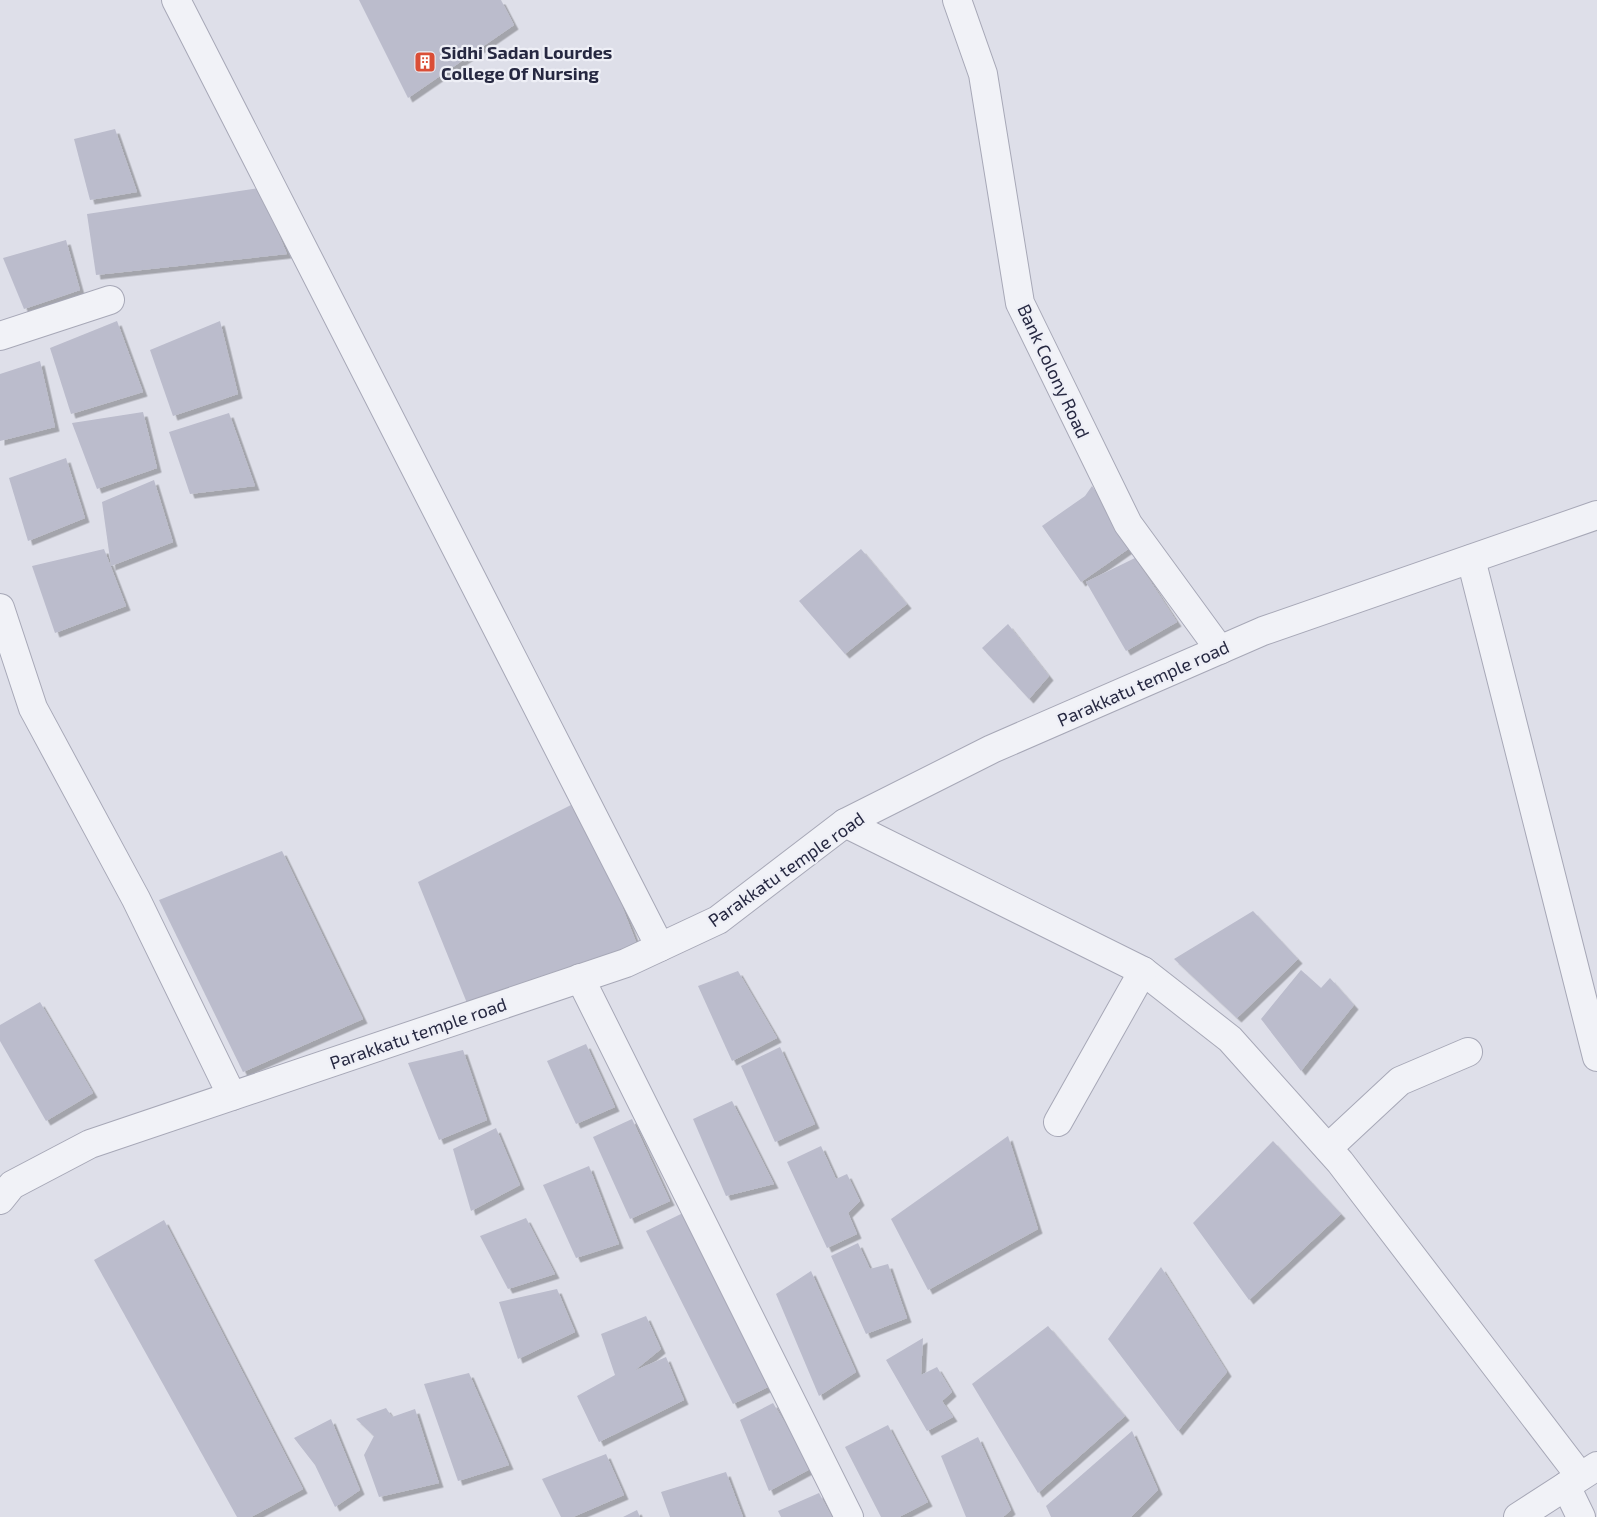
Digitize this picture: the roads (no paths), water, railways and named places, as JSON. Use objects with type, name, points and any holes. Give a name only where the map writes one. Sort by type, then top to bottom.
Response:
[{"type":"street","points":[[176,0],[660,947]]},
{"type":"street","name":"Bank Colony Road","points":[[957,0],[983,74],[1020,303],[1128,524],[1220,650]]},
{"type":"street","points":[[0,336],[110,300]]},
{"type":"street","name":"Parakkatu temple road","points":[[0,1200],[12,1185],[90,1144],[626,963],[718,920],[846,823],[992,750],[1262,631],[1597,515]]},
{"type":"street","points":[[1470,559],[1597,1056]]},
{"type":"street","points":[[0,608],[33,708],[136,899],[232,1096]]},
{"type":"street","points":[[846,823],[1143,971],[1230,1039],[1328,1148],[1581,1476],[1582,1517]]},
{"type":"street","points":[[1058,1122],[1143,971]]},
{"type":"street","points":[[580,978],[849,1517]]},
{"type":"street","points":[[1328,1148],[1400,1081],[1468,1052]]},
{"type":"street","points":[[1518,1517],[1581,1476]]},
{"type":"place","name":"Sidhi Sadan Lourdes College Of Nursing","points":[[425,62]]}]
